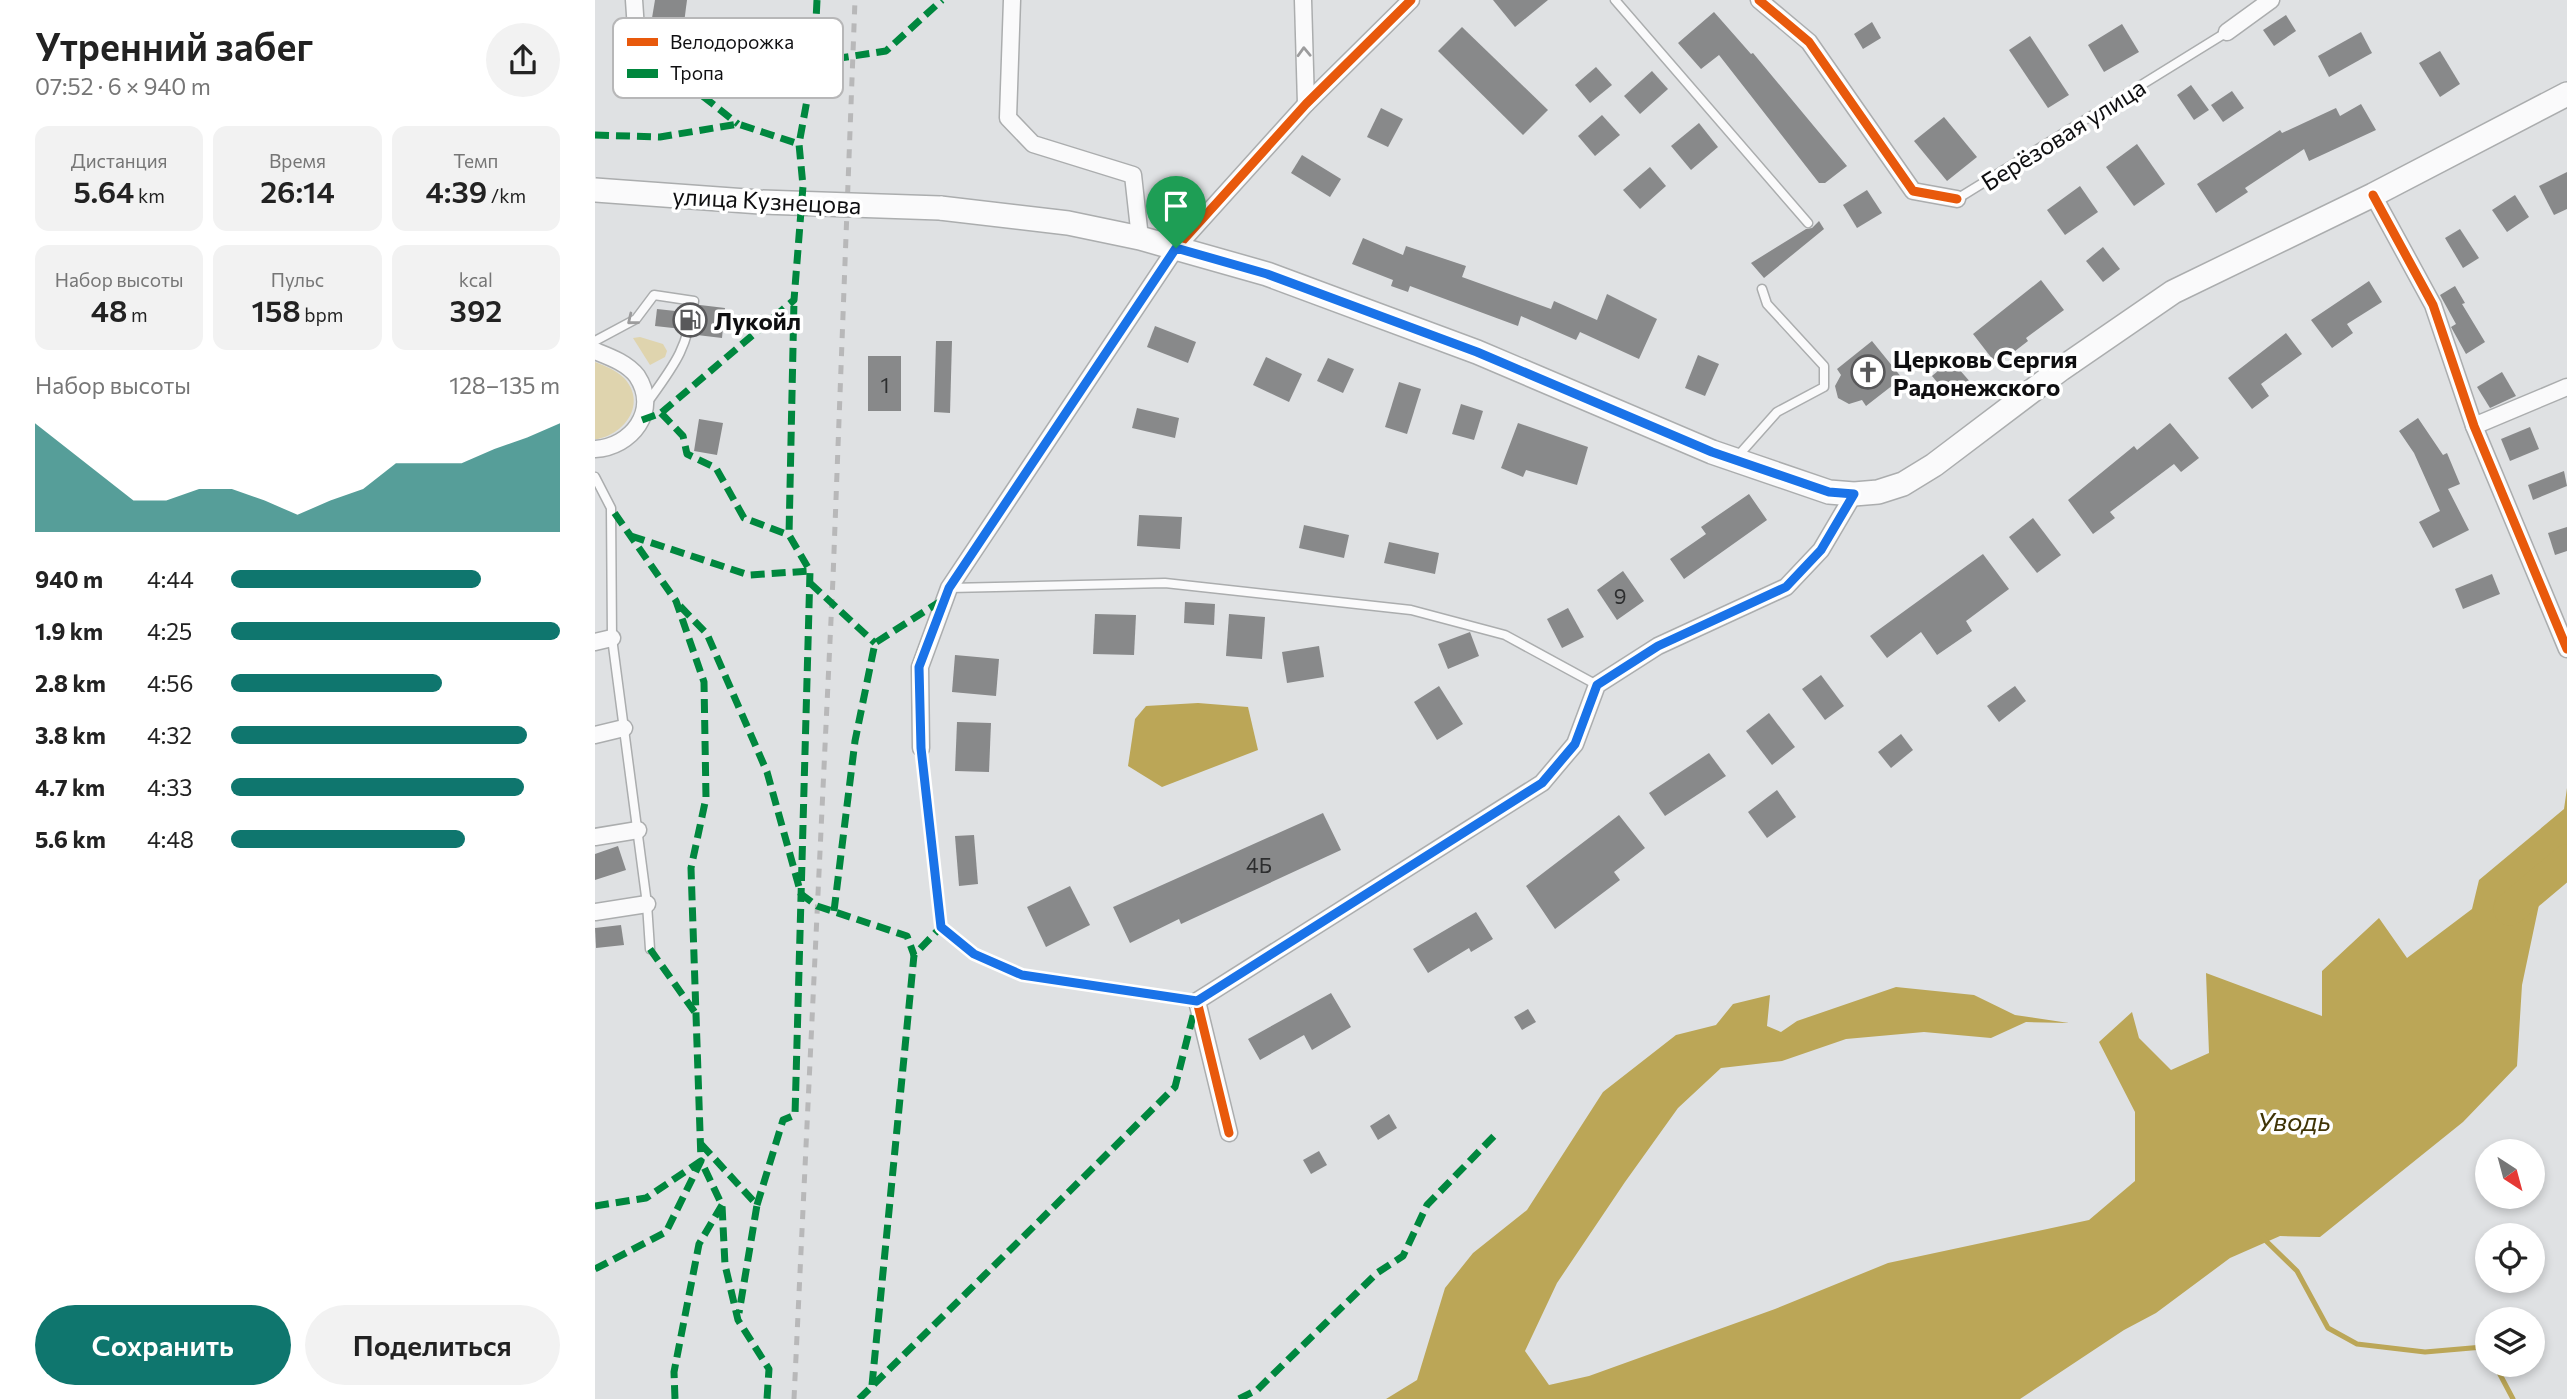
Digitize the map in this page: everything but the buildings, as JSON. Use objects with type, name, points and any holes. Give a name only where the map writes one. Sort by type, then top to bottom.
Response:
[{"type":"main road","name":"улица Кузнецова","points":[[595,190],[760,202],[940,208],[1068,223],[1140,238],[1267,274],[1477,352],[1734,460],[1829,492],[1854,494],[1878,492],[1903,484],[1934,465],[2061,369],[2173,292],[2373,195],[2567,94]]},
{"type":"street","points":[[634,0],[635,18]]},
{"type":"street","points":[[1012,0],[1008,118],[1034,144],[1133,175],[1140,238]]},
{"type":"street","points":[[1303,0],[1305,104]]},
{"type":"street","points":[[921,748],[919,667],[949,588],[1176,248],[1305,104],[1411,0]]},
{"type":"street","name":"Берёзовая улица","points":[[1759,0],[1809,42],[1913,191],[1957,199]]},
{"type":"street","name":"Берёзовая улица","points":[[2227,32],[2271,0]]},
{"type":"street","points":[[2373,195],[2433,305],[2474,426],[2567,649]]},
{"type":"street","points":[[595,351],[626,365],[643,390],[645,405],[642,420],[628,438],[608,449],[595,449]]},
{"type":"street","points":[[2474,426],[2567,387]]},
{"type":"street","points":[[1230,1133],[1197,1001],[1542,783],[1575,744],[1597,685],[1658,646],[1786,587],[1821,550],[1854,494]]},
{"type":"street","points":[[595,642],[612,638]]},
{"type":"street","points":[[595,735],[624,728]]},
{"type":"street","points":[[595,837],[638,830]]},
{"type":"street","points":[[595,912],[647,904]]},
{"type":"lane","points":[[1615,0],[1808,223]]},
{"type":"lane","name":"Берёзовая улица","points":[[1957,199],[2227,32]]},
{"type":"lane","points":[[1734,460],[1777,412],[1824,387],[1824,366],[1767,304],[1762,289]]},
{"type":"lane","points":[[595,341],[636,319],[654,295],[694,301],[689,336],[673,366],[645,405]]},
{"type":"lane","points":[[595,477],[611,508],[612,638],[647,904],[649,949]]},
{"type":"lane","points":[[949,588],[1165,583],[1411,610],[1505,635],[1597,685]]},
{"type":"lane","points":[[921,748],[941,927],[974,954],[1022,975],[1197,1001]]},
{"type":"shaded area","points":[[640,337],[663,344],[667,351],[665,357],[650,365],[633,338]]},
{"type":"shaded area","points":[[595,362],[614,370],[624,378],[634,397],[630,416],[625,424],[608,436],[598,439],[595,439]]},
{"type":"water","points":[[1198,703],[1248,707],[1258,750],[1162,787],[1128,766],[1135,719],[1146,706]]},
{"type":"water","name":"Уводь","points":[[2567,788],[2567,856],[2544,881],[2522,985],[2517,1066],[2463,1122],[2320,1237],[2280,1236],[2230,1258],[2156,1313],[2124,1330],[2020,1399],[1386,1399],[1417,1380],[1445,1288],[1473,1253],[1527,1210],[1603,1092],[1676,1035],[1716,1025],[1733,1004],[1770,995],[1767,1026],[1781,1032],[1797,1021],[1896,987],[1974,995],[2015,1015],[2069,1023],[2026,1022],[1991,1038],[1924,1032],[1846,1039],[1782,1061],[1721,1068],[1678,1108],[1557,1283],[1525,1351],[1549,1385],[1589,1376],[1775,1309],[1888,1263],[2089,1220],[2135,1181],[2135,1112],[2099,1042],[2132,1012],[2139,1038],[2171,1070],[2209,1053],[2206,973],[2322,1016],[2322,971],[2379,918],[2407,958],[2472,909],[2479,880],[2564,809]]},
{"type":"waterway","name":"Уводь","points":[[2510,909],[2567,861]]},
{"type":"waterway","points":[[2262,1237],[2297,1271],[2328,1328],[2357,1344],[2425,1352],[2475,1348]]},
{"type":"waterway","points":[[2501,1377],[2513,1399]]},
{"type":"railway","points":[[794,1399],[833,578],[855,0]]},
{"type":"marked path","points":[[816,18],[817,0]]},
{"type":"marked path","points":[[843,58],[886,51],[942,0]]},
{"type":"marked path","points":[[705,98],[738,124]]},
{"type":"marked path","points":[[642,420],[661,413],[794,300],[803,186],[799,144],[807,98]]},
{"type":"marked path","points":[[595,135],[660,137],[738,124],[799,144]]},
{"type":"marked path","points":[[757,1205],[783,1120],[795,1115],[810,571],[789,535],[794,300]]},
{"type":"marked path","points":[[661,413],[683,436],[687,454],[716,468],[744,518],[789,535]]},
{"type":"marked path","points":[[595,1269],[666,1232],[701,1161],[691,868],[706,798],[704,682],[676,601],[611,508]]},
{"type":"marked path","points":[[631,536],[749,575],[810,571]]},
{"type":"marked path","points":[[810,583],[875,643]]},
{"type":"marked path","points":[[834,911],[855,741],[875,643],[944,599]]},
{"type":"marked path","points":[[680,606],[707,634],[767,772],[801,894],[817,906],[907,936],[914,955]]},
{"type":"marked path","points":[[872,1385],[914,955],[941,927]]},
{"type":"marked path","points":[[650,949],[696,1014]]},
{"type":"marked path","points":[[859,1399],[1175,1087],[1195,1008]]},
{"type":"marked path","points":[[1239,1399],[1257,1390],[1377,1273],[1403,1256],[1427,1205],[1495,1135]]},
{"type":"marked path","points":[[701,1144],[757,1205],[739,1313]]},
{"type":"marked path","points":[[595,1206],[646,1198],[701,1161],[722,1205],[725,1265],[738,1320],[769,1369],[767,1399]]},
{"type":"marked path","points":[[675,1399],[674,1372],[699,1244],[722,1205]]},
{"type":"cycle path","points":[[921,748],[920,667],[949,588],[1176,248],[1306,104],[1411,0]]},
{"type":"cycle path","points":[[1759,0],[1809,42],[1913,191],[1957,199]]},
{"type":"cycle path","points":[[2373,195],[2433,305],[2474,426],[2567,649]]},
{"type":"cycle path","points":[[1229,1133],[1197,1001],[1542,783],[1575,744],[1597,685],[1658,646],[1786,587],[1821,550],[1854,494]]},
{"type":"place","name":"Лукойл","points":[[690,320]]},
{"type":"place","name":"Церковь Сергия Радонежского","points":[[1868,372]]},
{"type":"route","points":[[1176,248],[1267,274],[1477,352],[1712,452],[1829,492],[1854,494],[1821,550],[1786,587],[1658,646],[1597,685],[1575,744],[1542,783],[1197,1001],[1022,975],[974,954],[941,927],[921,748],[919,667],[949,588],[1176,248]]}]
